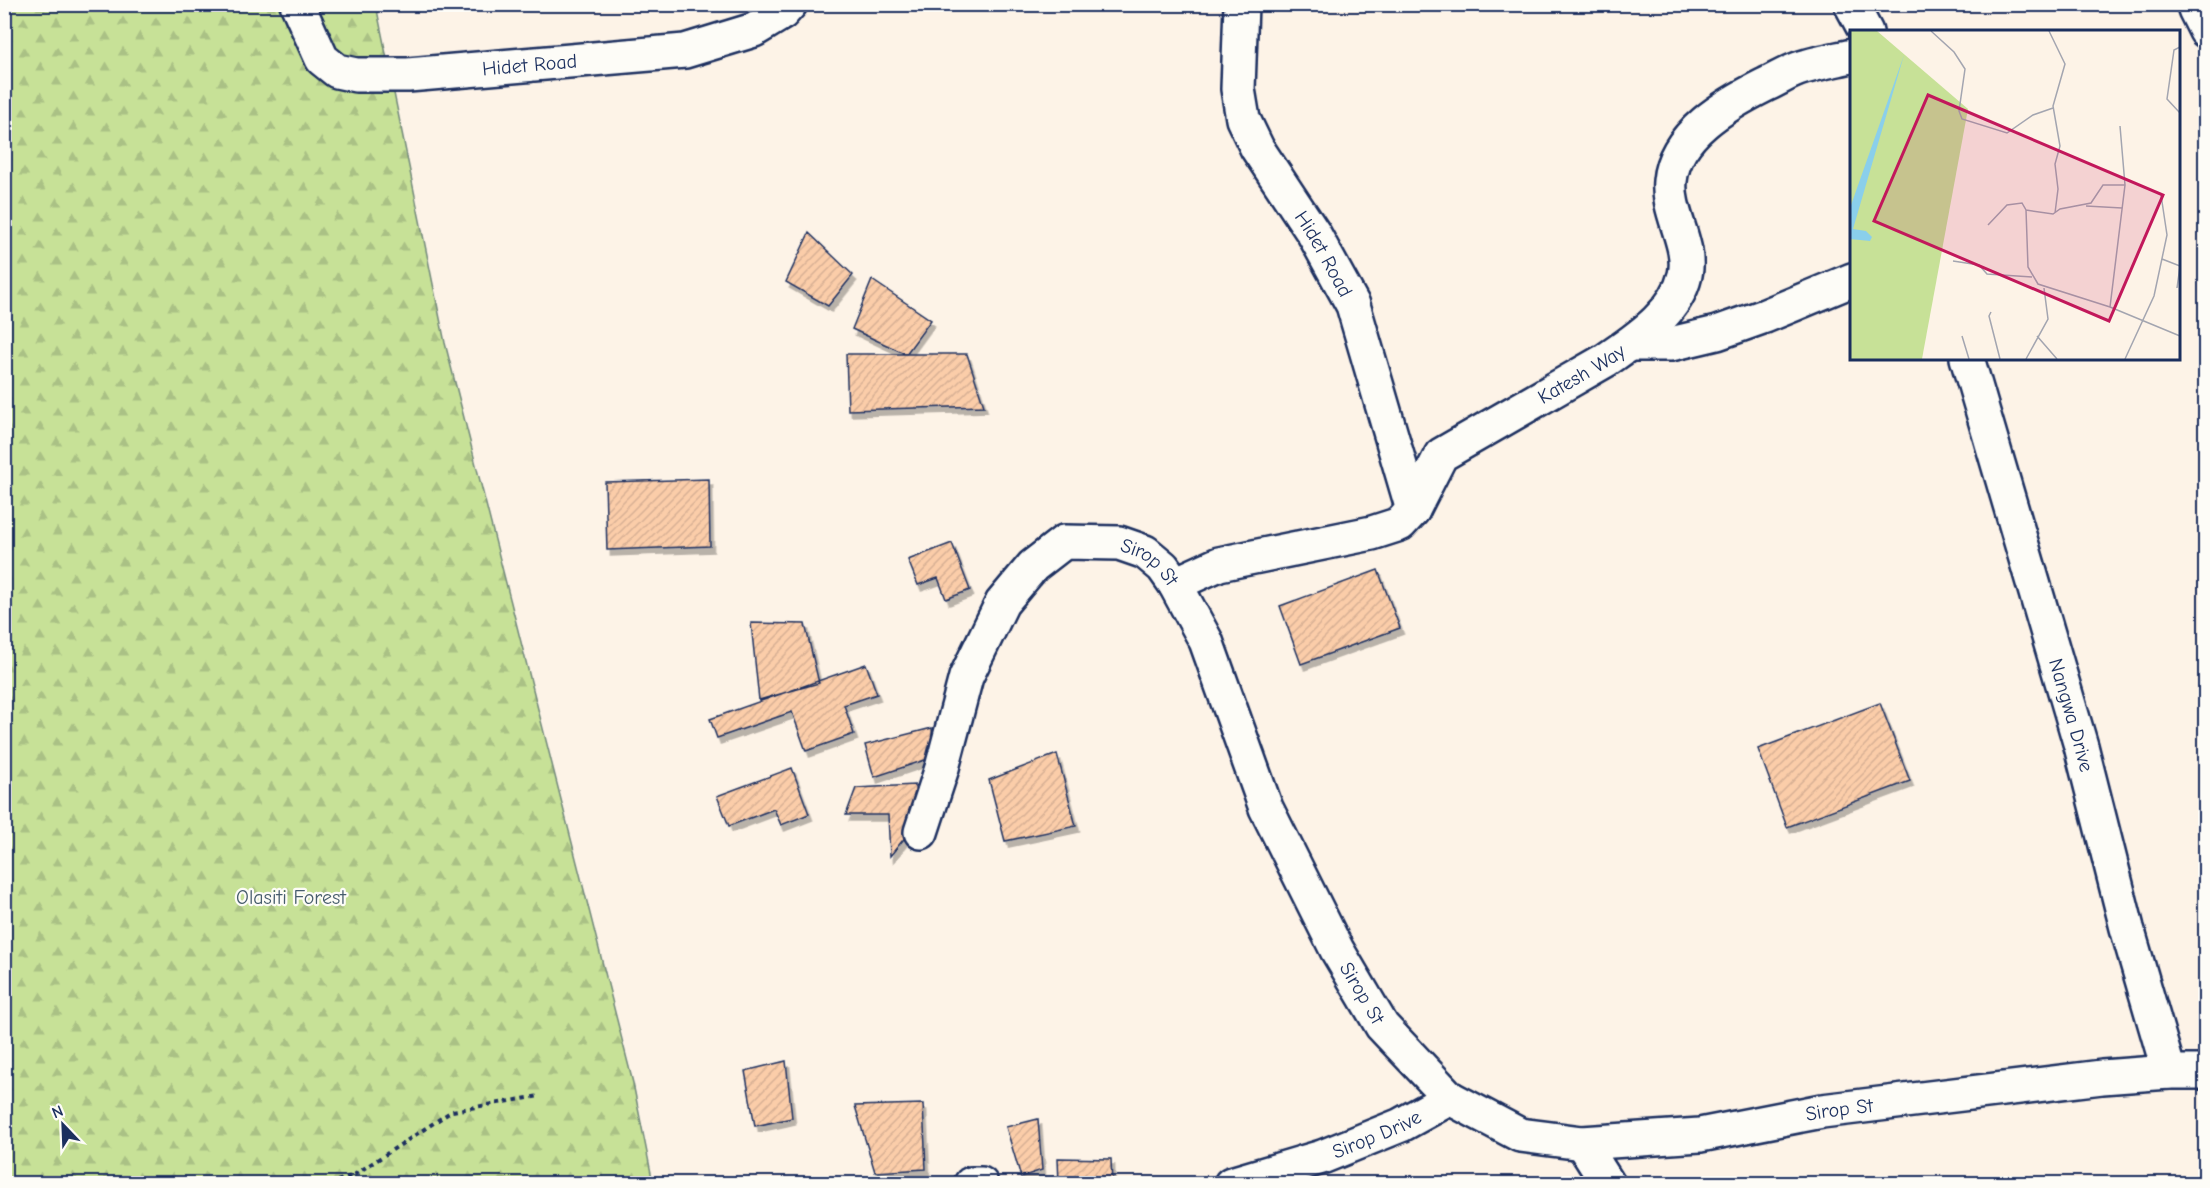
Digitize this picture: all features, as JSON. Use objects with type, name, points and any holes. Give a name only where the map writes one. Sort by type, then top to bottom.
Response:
[{"type":"street","name":"Hidet Road","points":[[297,4],[322,59],[337,71],[356,75],[408,75],[685,51],[754,30],[782,13],[790,4]]},
{"type":"street","name":"Hidet Road","points":[[1241,4],[1238,89],[1243,119],[1257,148],[1314,234],[1353,305],[1413,510]]},
{"type":"street","points":[[1851,4],[1865,30]]},
{"type":"street","name":"Katesh Way","points":[[1175,584],[1219,564],[1372,533],[1400,524],[1413,510],[1441,455],[1606,360],[1630,344],[1668,308],[1685,278],[1687,263],[1673,215],[1670,182],[1674,159],[1702,123],[1740,98],[1797,69],[1850,56]]},
{"type":"street","points":[[1630,344],[1671,344],[1717,333],[1765,316],[1850,280]]},
{"type":"street","name":"Nangwa Drive","points":[[1968,360],[2081,746],[2127,928],[2169,1072]]},
{"type":"street","name":"Sirop St","points":[[921,832],[942,768],[966,677],[1002,603],[1033,566],[1064,542],[1119,543],[1145,552],[1163,567],[1175,584],[1206,641],[1266,808],[1337,950],[1382,1026],[1450,1098],[1520,1135],[1582,1143],[1700,1135],[1822,1111],[2102,1077],[2205,1072]]},
{"type":"street","name":"Sirop Drive","points":[[1231,1184],[1322,1157],[1401,1125],[1450,1098]]},
{"type":"street","points":[[1582,1143],[1608,1184]]},
{"type":"street","points":[[971,1184],[981,1184]]},
{"type":"path","points":[[329,1184],[354,1175],[452,1111],[540,1096]]},
{"type":"green space","name":"Olasiti Forest","points":[[5,5],[376,5],[445,343],[633,1083],[653,1183],[5,1184]]},
{"type":"building","points":[[809,233],[853,275],[828,306],[786,282]]},
{"type":"building","points":[[872,280],[931,320],[906,354],[852,329]]},
{"type":"building","points":[[846,354],[967,354],[984,406],[848,410]]},
{"type":"building","points":[[709,479],[710,546],[607,550],[605,482]]},
{"type":"building","points":[[952,543],[970,590],[946,599],[938,578],[918,585],[908,560]]},
{"type":"building","points":[[1378,570],[1400,628],[1301,664],[1280,606]]},
{"type":"building","points":[[751,623],[805,624],[819,683],[759,700]]},
{"type":"building","points":[[866,664],[877,694],[844,705],[854,734],[806,751],[792,712],[717,738],[710,719]]},
{"type":"building","points":[[1880,703],[1910,781],[1787,827],[1758,749]]},
{"type":"building","points":[[932,728],[934,757],[874,777],[865,745]]},
{"type":"building","points":[[1057,754],[1076,826],[1005,841],[989,780]]},
{"type":"building","points":[[792,768],[809,814],[781,825],[774,809],[729,826],[717,796]]},
{"type":"building","points":[[915,785],[916,824],[890,856],[888,815],[846,815],[856,788]]},
{"type":"building","points":[[786,1061],[792,1118],[755,1126],[745,1071]]},
{"type":"building","points":[[923,1104],[926,1169],[875,1172],[855,1106]]},
{"type":"building","points":[[1038,1119],[1042,1170],[1021,1177],[1006,1127]]},
{"type":"building","points":[[1058,1158],[1111,1159],[1112,1184],[1059,1184]]}]
